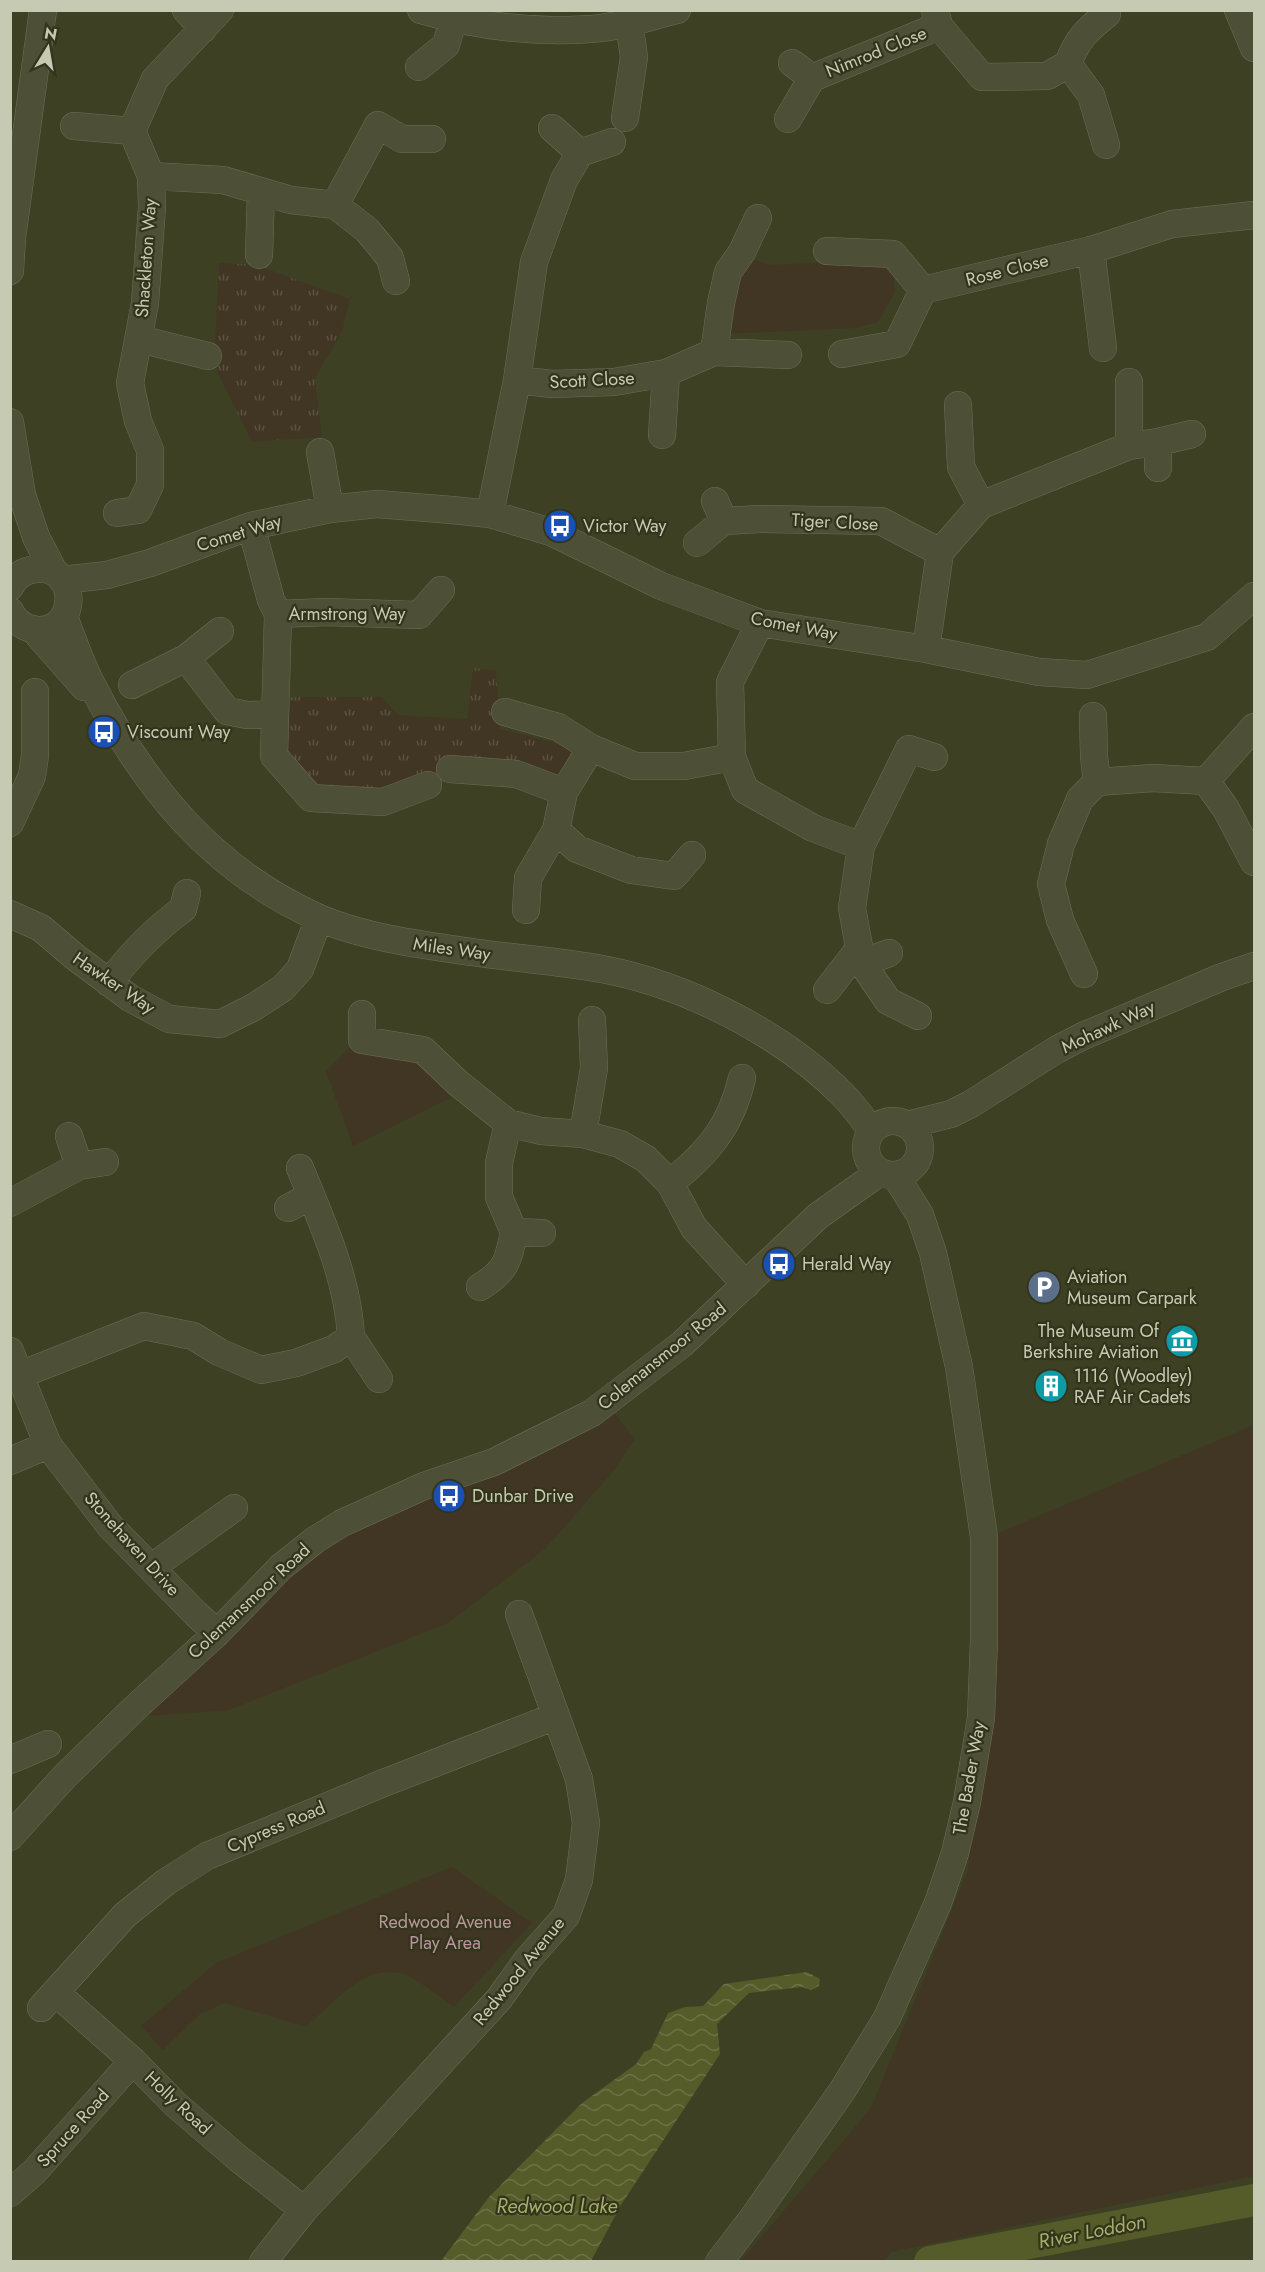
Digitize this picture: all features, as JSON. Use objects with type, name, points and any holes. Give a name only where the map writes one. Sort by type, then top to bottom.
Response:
[{"type":"street","points":[[10,271],[12,238],[43,10]]},
{"type":"street","points":[[421,10],[453,20],[522,30],[593,29],[677,10]]},
{"type":"street","points":[[1238,10],[1254,48]]},
{"type":"street","points":[[1106,145],[1091,95],[1055,80],[1083,33],[1107,14]]},
{"type":"street","points":[[83,120],[132,131],[155,79],[203,17]]},
{"type":"street","name":"Nimrod Close","points":[[788,119],[802,70],[937,18],[982,77],[1055,80]]},
{"type":"street","points":[[418,67],[446,45],[453,20]]},
{"type":"street","points":[[625,118],[634,57],[629,22]]},
{"type":"street","points":[[396,281],[390,258],[367,230],[335,205],[373,117],[402,139],[432,139]]},
{"type":"street","points":[[552,128],[580,153]]},
{"type":"street","name":"Shackleton Way","points":[[117,513],[138,510],[150,485],[150,450],[138,421],[130,383],[145,303],[151,238],[151,176],[132,131]]},
{"type":"street","points":[[490,514],[517,380],[534,262],[564,180],[580,153],[612,141]]},
{"type":"street","name":"Shackleton Way","points":[[151,176],[223,180],[291,200],[335,205]]},
{"type":"street","points":[[260,255],[261,192]]},
{"type":"street","name":"Rose Close","points":[[923,291],[1091,250],[1172,224],[1254,215]]},
{"type":"street","points":[[714,352],[728,272],[752,254],[758,218]]},
{"type":"street","points":[[1091,250],[1103,348]]},
{"type":"street","points":[[827,251],[893,254],[923,291],[897,344],[842,354]]},
{"type":"street","name":"Shackleton Way","points":[[139,339],[208,356]]},
{"type":"street","name":"Scott Close","points":[[517,380],[552,384],[614,382],[666,372],[714,352],[788,355]]},
{"type":"street","points":[[662,435],[666,372]]},
{"type":"street","points":[[1129,382],[1129,446]]},
{"type":"street","points":[[958,405],[961,467],[981,505]]},
{"type":"street","points":[[10,422],[22,495],[22,548],[15,581]]},
{"type":"street","points":[[926,649],[940,552],[981,505],[1129,446],[1158,455],[1192,434]]},
{"type":"street","points":[[320,453],[330,509]]},
{"type":"street","name":"Miles Way","points":[[18,622],[48,628],[56,625],[66,612],[69,596],[36,537],[22,495]]},
{"type":"street","name":"Comet Way","points":[[58,576],[107,575],[150,563],[251,526],[330,509],[377,504],[490,514],[551,532],[661,586],[760,622],[926,649],[1039,672],[1087,675],[1207,637],[1254,596]]},
{"type":"street","name":"Tiger Close","points":[[697,543],[720,511],[760,519],[881,521],[940,552]]},
{"type":"street","name":"Armstrong Way","points":[[251,526],[271,600],[279,614],[274,756],[311,798],[383,811],[428,785]]},
{"type":"street","name":"Comet Way","points":[[66,612],[150,563]]},
{"type":"street","points":[[15,581],[33,569],[44,568],[58,576]]},
{"type":"street","name":"Armstrong Way","points":[[279,614],[326,612],[418,615],[441,590]]},
{"type":"street","name":"Miles Way","points":[[66,612],[91,682],[145,776],[178,816],[209,846],[249,879],[278,898],[319,918],[416,944],[604,969],[679,991],[764,1031],[823,1076],[885,1131]]},
{"type":"street","name":"Miles Way","points":[[18,622],[75,675],[128,746]]},
{"type":"street","points":[[760,622],[730,682],[732,757],[745,790],[813,828],[861,846]]},
{"type":"street","points":[[132,685],[186,658],[220,631]]},
{"type":"street","points":[[186,658],[227,711],[247,715],[274,714]]},
{"type":"street","points":[[10,823],[32,776],[35,755],[35,692]]},
{"type":"street","points":[[505,712],[558,727],[591,748],[635,766],[684,766],[732,757]]},
{"type":"street","points":[[1093,716],[1097,782]]},
{"type":"street","points":[[1206,781],[1254,728]]},
{"type":"street","points":[[526,910],[528,878],[556,830],[564,792],[591,748]]},
{"type":"street","points":[[910,749],[861,846],[852,908],[861,956],[888,1001],[918,1016]]},
{"type":"street","points":[[450,769],[516,774],[564,792]]},
{"type":"street","points":[[1084,974],[1070,915],[1051,884],[1061,844],[1080,798],[1097,782],[1153,778],[1206,781]]},
{"type":"street","points":[[1206,781],[1226,809],[1254,862]]},
{"type":"street","points":[[556,830],[577,849],[674,888],[692,855]]},
{"type":"street","points":[[109,983],[134,951],[162,925],[189,905]]},
{"type":"street","name":"Hawker Way","points":[[10,914],[41,928],[130,998],[170,1019],[220,1024],[254,1007],[283,988],[300,969],[319,918]]},
{"type":"street","points":[[827,990],[861,956],[889,953]]},
{"type":"street","name":"Mohawk Way","points":[[885,1131],[951,1114],[1083,1036],[1222,977],[1254,966]]},
{"type":"street","points":[[362,1014],[351,1041],[423,1050],[508,1123],[541,1131],[583,1134],[620,1144],[646,1159],[670,1183],[694,1228],[746,1286]]},
{"type":"street","points":[[583,1134],[594,1068],[592,1020]]},
{"type":"street","points":[[670,1183],[717,1140],[745,1099]]},
{"type":"street","name":"Mohawk Way","points":[[903,1165],[971,1104]]},
{"type":"street","points":[[480,1287],[495,1277],[508,1260],[514,1232],[499,1197],[499,1163],[508,1123]]},
{"type":"street","points":[[885,1131],[917,1135],[903,1165],[868,1158],[885,1131]]},
{"type":"street","name":"Colemansmoor Road","points":[[818,1216],[837,1185],[885,1131]]},
{"type":"street","points":[[69,1136],[79,1166]]},
{"type":"street","points":[[10,1203],[79,1166],[105,1162]]},
{"type":"street","name":"Colemansmoor Road","points":[[11,1833],[65,1776],[148,1695],[217,1633],[281,1568],[333,1528],[424,1486],[494,1462],[592,1413],[682,1344],[818,1216],[903,1165]]},
{"type":"street","name":"The Bader Way","points":[[718,2262],[752,2219],[842,2091],[886,2018],[938,1903],[955,1853],[968,1802],[981,1718],[984,1537],[959,1367],[928,1234],[903,1165]]},
{"type":"street","points":[[300,1168],[300,1202],[338,1267],[350,1311],[351,1337],[379,1379]]},
{"type":"street","points":[[514,1232],[542,1233]]},
{"type":"street","points":[[15,1363],[144,1326],[193,1336],[219,1352],[261,1370],[305,1360],[334,1349],[351,1337]]},
{"type":"street","name":"Stonehaven Drive","points":[[15,1363],[48,1445],[110,1526],[217,1633]]},
{"type":"street","points":[[10,1461],[48,1445]]},
{"type":"street","points":[[153,1567],[234,1508]]},
{"type":"street","name":"Redwood Avenue","points":[[263,2262],[304,2210],[374,2137],[499,1999],[526,1960],[566,1916],[579,1880],[586,1823],[579,1779],[519,1614]]},
{"type":"street","name":"Cypress Road","points":[[48,2000],[124,1915],[166,1882],[207,1856],[381,1784],[556,1716]]},
{"type":"street","points":[[10,1760],[48,1744]]},
{"type":"street","name":"Holly Road","points":[[48,2000],[133,2061],[176,2104],[239,2159],[304,2210]]},
{"type":"street","name":"Spruce Road","points":[[10,2193],[34,2172],[133,2061]]},
{"type":"green space","points":[[744,256],[771,265],[891,259],[895,292],[878,322],[856,328],[722,334]]},
{"type":"green space","points":[[219,263],[256,265],[350,299],[342,332],[315,378],[322,437],[252,442],[218,374],[215,343]]},
{"type":"green space","points":[[473,668],[496,671],[500,729],[572,747],[562,784],[458,764],[437,775],[364,791],[328,790],[301,775],[288,754],[284,732],[291,697],[382,697],[398,715],[467,719]]},
{"type":"green space","points":[[349,1048],[413,1053],[451,1098],[353,1146],[326,1071]]},
{"type":"green space","points":[[611,1409],[635,1439],[611,1474],[545,1549],[448,1623],[229,1710],[144,1716],[328,1541]]},
{"type":"green space","points":[[1254,1425],[1254,2176],[891,2252],[885,2261],[740,2262],[871,2108],[968,1870],[998,1533]]},
{"type":"green space","name":"Redwood Avenue Play Area","points":[[452,1867],[532,1923],[454,2007],[409,1976],[390,1972],[376,1974],[350,1987],[306,2027],[225,2003],[200,2014],[163,2050],[141,2026],[216,1963]]},
{"type":"water","name":"Redwood Lake","points":[[807,1972],[820,1979],[819,1986],[811,1990],[802,1987],[749,1993],[717,2024],[720,2054],[621,2205],[591,2261],[441,2261],[489,2197],[582,2103],[636,2064],[644,2052],[651,2049],[668,2013],[685,2007],[703,2006],[724,1984]]},
{"type":"waterway","name":"River Loddon","points":[[930,2262],[1254,2200]]},
{"type":"place","name":"Victor Way","points":[[560,526]]},
{"type":"place","name":"Viscount Way","points":[[104,732]]},
{"type":"place","name":"Herald Way","points":[[779,1264]]},
{"type":"place","name":"Aviation Museum Carpark","points":[[1044,1287]]},
{"type":"place","name":"The Museum Of Berkshire Aviation","points":[[1182,1341]]},
{"type":"place","name":"1116 (Woodley) RAF Air Cadets","points":[[1051,1386]]},
{"type":"place","name":"Dunbar Drive","points":[[449,1496]]}]
